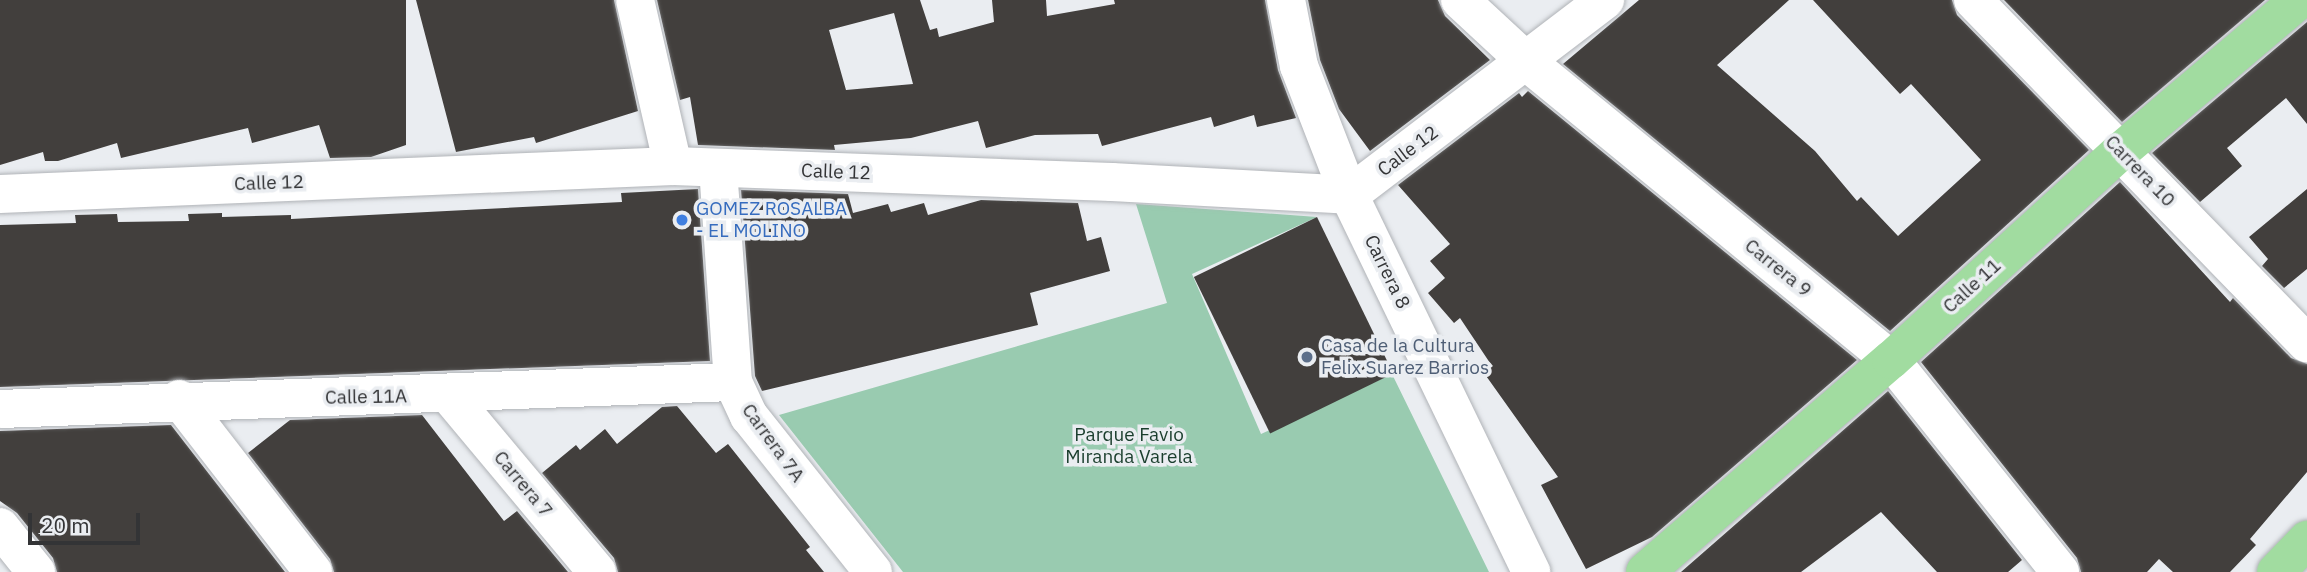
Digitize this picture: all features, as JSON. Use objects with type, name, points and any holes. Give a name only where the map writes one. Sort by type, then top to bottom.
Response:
[{"type":"main road","name":"Calle 11","points":[[1645,572],[1891,360],[2121,151],[2299,0]]},
{"type":"main road","points":[[2276,572],[2307,540]]},
{"type":"street","points":[[635,0],[673,166]]},
{"type":"street","name":"Carrera 8","points":[[1286,0],[1298,66],[1349,195],[1531,572]]},
{"type":"street","name":"Carrera 9","points":[[1460,0],[1527,62],[1891,360],[2060,572]]},
{"type":"street","name":"Calle 12","points":[[0,194],[673,166],[1349,195],[1605,0]]},
{"type":"street","name":"Carrera 10","points":[[1973,0],[2307,342]]},
{"type":"street","name":"Carrera 7A","points":[[718,168],[733,382],[749,416],[873,572]]},
{"type":"street","name":"Calle 11A","points":[[0,409],[179,399],[449,396],[733,382]]},
{"type":"street","name":"Carrera 7","points":[[449,396],[597,572]]},
{"type":"street","points":[[179,399],[313,572]]},
{"type":"street","points":[[0,527],[36,572]]},
{"type":"green space","name":"Parque Favio Miranda Varela","points":[[1136,204],[1317,217],[1192,274],[1261,434],[1392,374],[1489,572],[903,572],[779,415],[1167,303]]},
{"type":"building","points":[[0,0],[406,0],[406,145],[371,157],[330,158],[319,125],[252,143],[248,128],[121,158],[117,143],[58,161],[45,161],[43,152],[0,165]]},
{"type":"building","points":[[416,0],[614,0],[638,111],[536,143],[534,137],[456,152]]},
{"type":"building","points":[[657,0],[920,0],[930,30],[937,28],[939,37],[994,22],[992,0],[1046,0],[1047,16],[1115,4],[1114,0],[1265,0],[1278,70],[1296,118],[1257,127],[1254,115],[1214,127],[1211,117],[1102,146],[1098,134],[1035,135],[986,148],[978,121],[911,138],[834,145],[835,150],[698,145],[690,97],[680,100]],"holes":[[[894,13],[913,84],[846,90],[829,30]]]},
{"type":"building","points":[[1308,0],[1438,0],[1445,16],[1490,60],[1370,151],[1339,109],[1320,60]]},
{"type":"building","points":[[1639,0],[1789,0],[1717,65],[1815,151],[1857,201],[1861,197],[1898,236],[1981,160],[1911,84],[1900,94],[1813,0],[1952,0],[1957,15],[2089,150],[1890,331],[1563,64]]},
{"type":"building","points":[[2004,0],[2265,0],[2122,122]]},
{"type":"building","points":[[2307,22],[2307,124],[2286,98],[2227,148],[2242,166],[2200,202],[2152,153]]},
{"type":"building","points":[[1528,91],[1857,360],[1652,537],[1586,569],[1541,485],[1558,477],[1484,373],[1492,366],[1460,318],[1454,323],[1428,293],[1445,278],[1430,261],[1450,244],[1398,185],[1519,93],[1522,97]]},
{"type":"building","points":[[2120,182],[2230,302],[2233,298],[2291,358],[2307,364],[2307,472],[2250,539],[2256,545],[2230,572],[2173,572],[2159,559],[2147,572],[2081,572],[2077,558],[1921,362]]},
{"type":"building","points":[[698,189],[710,361],[0,387],[0,225],[76,223],[75,215],[117,214],[118,222],[189,221],[188,214],[222,213],[222,217],[291,215],[291,219],[622,202],[621,193]]},
{"type":"building","points":[[2307,189],[2307,269],[2284,288],[2262,266],[2268,259],[2249,237]]},
{"type":"building","points":[[741,190],[848,194],[853,213],[888,204],[891,212],[924,203],[928,215],[981,200],[1078,203],[1087,241],[1101,237],[1110,271],[1030,293],[1038,325],[762,391],[755,376]]},
{"type":"building","points":[[1317,217],[1393,373],[1270,433],[1194,277]]},
{"type":"building","points":[[1888,391],[2022,560],[2008,572],[1937,572],[1881,512],[1801,572],[1681,572]]},
{"type":"building","points":[[677,406],[716,453],[728,444],[810,547],[806,550],[824,572],[618,572],[614,558],[542,473],[576,445],[580,450],[605,429],[617,444],[662,407]]},
{"type":"building","points":[[422,415],[504,521],[517,511],[568,572],[334,572],[330,559],[248,453],[290,420]]},
{"type":"building","points":[[171,425],[285,572],[57,572],[53,558],[17,513],[0,501],[0,431]]},
{"type":"place","name":"GOMEZ ROSALBA - EL MOLINO","points":[[682,220]]},
{"type":"place","name":"Casa de la Cultura Felix Suarez Barrios","points":[[1307,357]]}]
